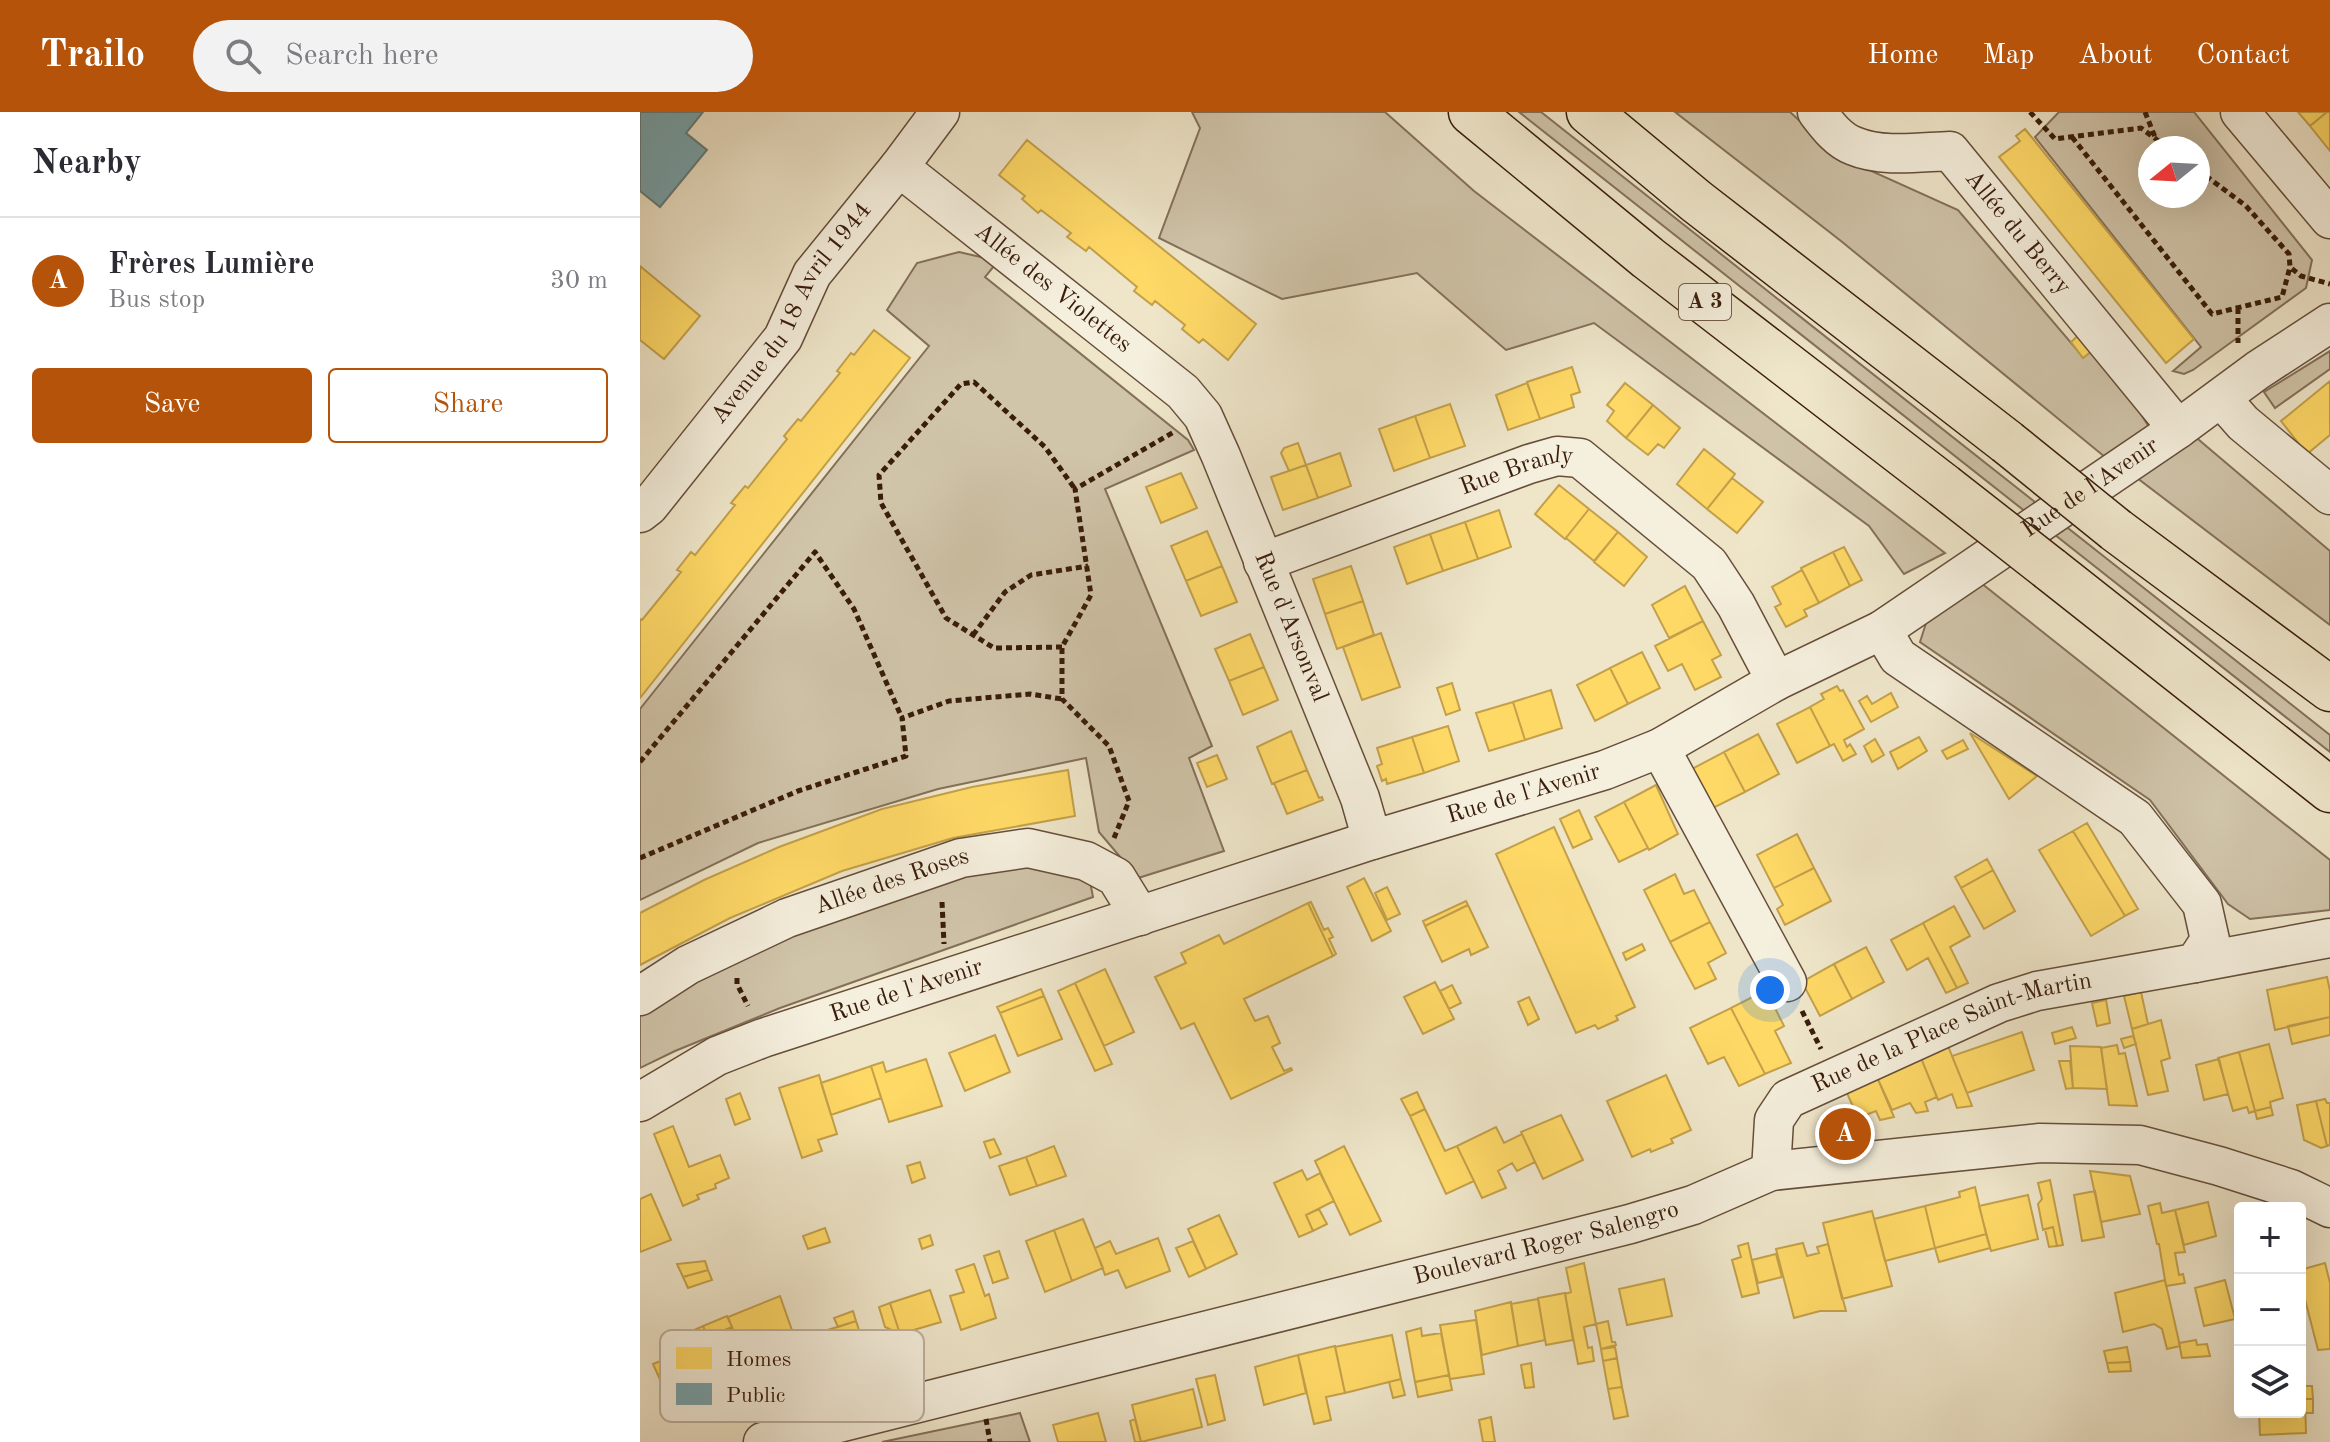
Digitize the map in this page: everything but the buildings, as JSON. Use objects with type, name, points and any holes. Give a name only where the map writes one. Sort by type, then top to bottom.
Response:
[{"type":"highway","name":"A 3","points":[[1471,112],[1648,258],[2330,790]]},
{"type":"highway","points":[[1589,112],[1696,201],[2116,530],[2330,689]]},
{"type":"street","name":"Avenue du 18 Avril 1944","points":[[640,513],[649,506],[783,338],[812,274],[940,112]]},
{"type":"street","name":"Allée du Berry","points":[[1817,112],[1833,131],[1854,146],[1885,153],[1950,151],[2178,429]]},
{"type":"street","points":[[2240,112],[2330,219]]},
{"type":"street","name":"Allée des Violettes","points":[[899,167],[1183,392],[1203,416]]},
{"type":"street","name":"Rue de l'Avenir","points":[[640,1102],[717,1056],[763,1038],[1372,840],[1605,770],[1660,748],[1776,681],[1882,630],[2330,323]]},
{"type":"street","points":[[2221,398],[2243,423],[2330,495]]},
{"type":"street","name":"Rue d'Arsonval","points":[[1203,416],[1360,798],[1372,840]]},
{"type":"street","name":"Rue Branly","points":[[1263,562],[1529,464],[1557,456],[1580,458],[1709,564],[1736,605],[1776,681]]},
{"type":"street","points":[[1882,630],[1898,657],[2135,818],[2202,904],[2210,940],[2195,963]]},
{"type":"street","points":[[1660,748],[1787,982]]},
{"type":"street","name":"Allée des Roses","points":[[640,996],[688,965],[787,918],[961,858],[1028,848],[1086,861],[1116,877],[1140,916]]},
{"type":"street","name":"Rue de la Place Saint-Martin","points":[[1771,1171],[1774,1120],[1788,1099],[1999,1003],[2037,991],[2330,938]]},
{"type":"street","name":"Boulevard Roger Salengro","points":[[924,1402],[1630,1224],[1693,1205],[1771,1171],[2040,1143],[2140,1145],[2291,1189],[2330,1208]]},
{"type":"street","name":"Boulevard Roger Salengro","points":[[763,1442],[843,1422]]},
{"type":"path","points":[[2030,112],[2055,139],[2141,128],[2152,136]]},
{"type":"path","points":[[2145,112],[2154,136]]},
{"type":"path","points":[[2072,137],[2212,314],[2282,297],[2290,267],[2289,254],[2246,206],[2210,179]]},
{"type":"path","points":[[2290,267],[2301,276],[2330,284]]},
{"type":"path","points":[[1062,647],[994,648],[946,618],[881,503],[879,475],[961,384],[974,382],[1045,447],[1075,489],[1091,595],[1062,647],[1062,699]]},
{"type":"path","points":[[1075,489],[1203,416]]},
{"type":"path","points":[[640,762],[815,552],[854,609],[902,718],[906,756],[798,791],[640,858]]},
{"type":"path","points":[[973,635],[1005,592],[1031,575],[1088,566]]},
{"type":"path","points":[[902,718],[949,701],[1030,694],[1062,699],[1109,746],[1129,801],[1101,869]]},
{"type":"path","points":[[940,865],[946,980]]},
{"type":"path","points":[[737,941],[737,984],[763,1038]]},
{"type":"path","points":[[1787,982],[1835,1076]]},
{"type":"path","points":[[986,1420],[990,1442]]},
{"type":"shaded area","points":[[1192,112],[1385,112],[1474,191],[1945,553],[1904,574],[1869,526],[1594,323],[1506,350],[1417,273],[1282,299],[1159,238],[1200,128]]},
{"type":"shaded area","points":[[1519,112],[1541,112],[2330,735],[2330,752]]},
{"type":"shaded area","points":[[1675,112],[1790,112],[1838,156],[1958,210],[2083,357],[2098,346],[2149,427],[2105,457],[1841,241]]},
{"type":"shaded area","points":[[2059,112],[2194,112],[2312,260],[2306,288],[2193,370],[2184,374],[2173,371],[2201,347],[2035,137]]},
{"type":"shaded area","points":[[959,252],[998,261],[985,277],[1188,440],[1194,450],[1105,489],[1212,746],[1189,758],[1224,851],[1138,878],[1099,832],[1086,758],[938,789],[758,843],[640,900],[640,709],[929,346],[887,310],[917,263]]},
{"type":"shaded area","points":[[2330,351],[2330,369],[2275,408],[2264,392]]},
{"type":"shaded area","points":[[2192,434],[2330,551],[2330,625],[2128,471]]},
{"type":"shaded area","points":[[1976,579],[2330,860],[2330,910],[2250,919],[2228,904],[2150,800],[1920,642],[1928,617]]},
{"type":"shaded area","points":[[1004,864],[1089,876],[1093,897],[780,1008],[640,1068],[640,1012],[703,973],[796,930]]},
{"type":"shaded area","points":[[1020,1413],[1030,1442],[882,1442]]},
{"type":"place","name":"Frères Lumière","points":[[1845,1134]]}]
